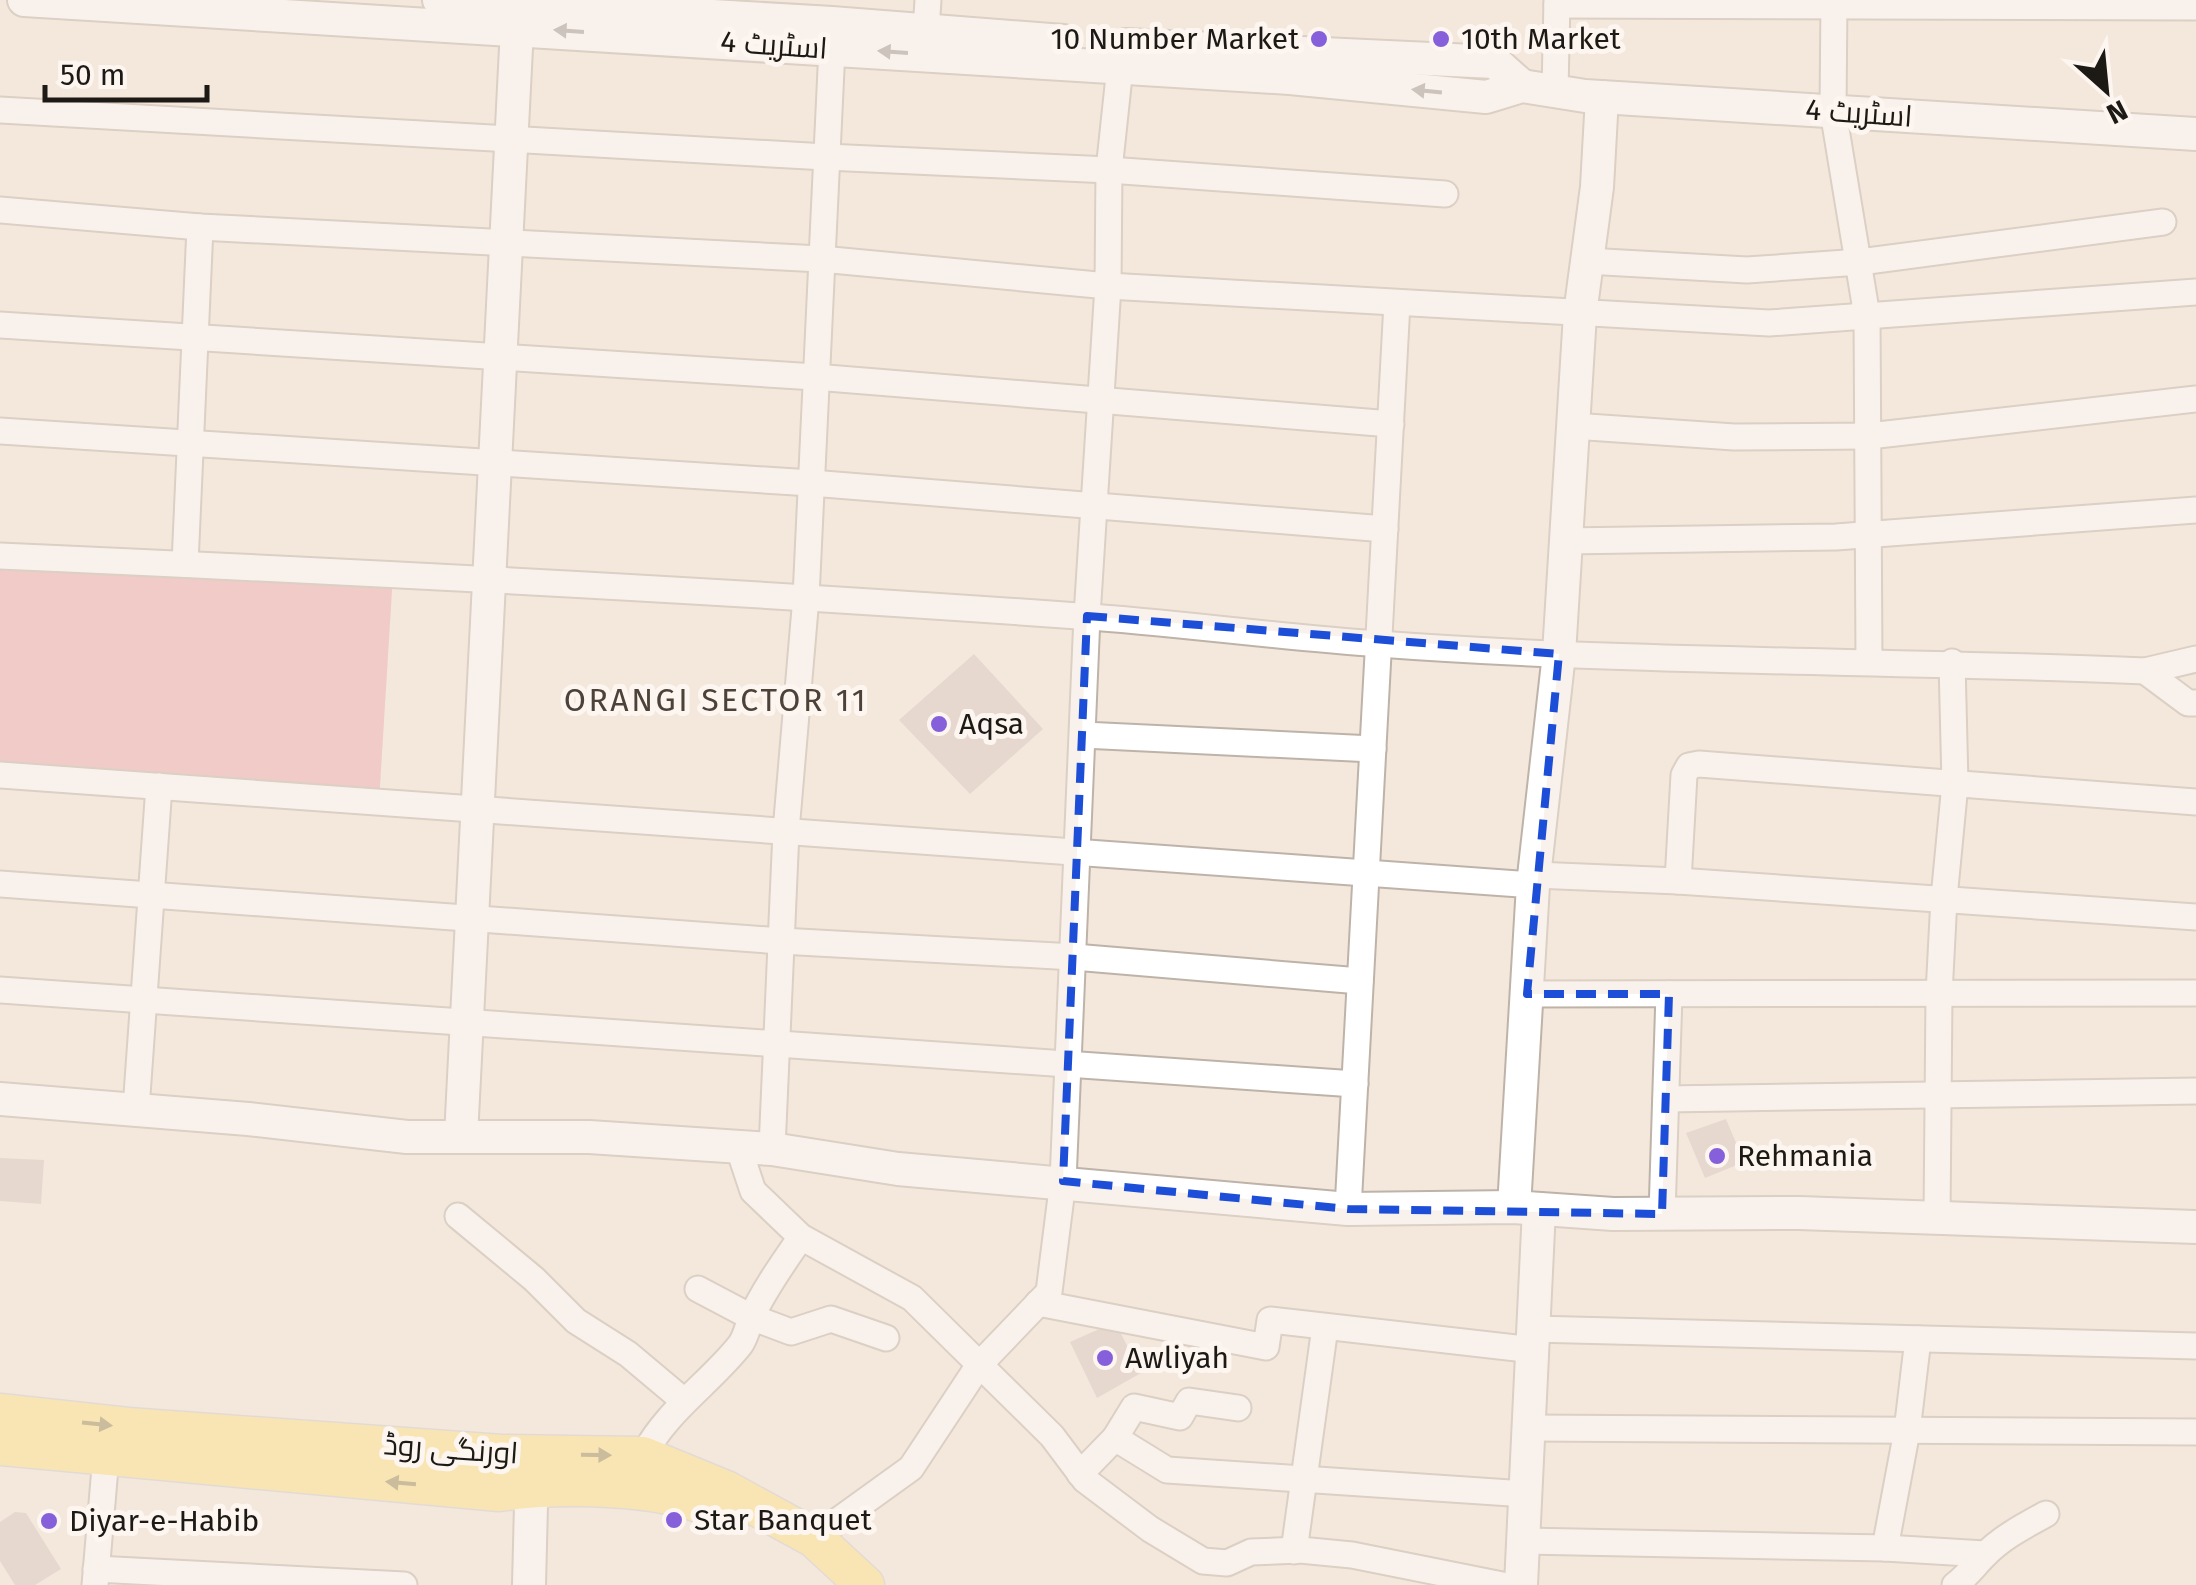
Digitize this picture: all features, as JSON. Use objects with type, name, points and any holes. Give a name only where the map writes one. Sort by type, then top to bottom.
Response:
[{"type":"main road","name":"اورنگی روڈ","points":[[0,1413],[520,1478]]},
{"type":"main road","name":"اورنگی روڈ","points":[[0,1446],[106,1456],[520,1478],[643,1456],[726,1490],[814,1538],[865,1585]]},
{"type":"main road","points":[[520,1478],[656,1492],[713,1508],[796,1556],[829,1585]]},
{"type":"street","name":"اسٹریٹ 4","points":[[24,0],[338,10],[517,28],[832,24],[927,15],[1112,45],[1495,62],[1522,86]]},
{"type":"street","name":"اسٹریٹ 4","points":[[439,0],[832,24],[1120,67],[1486,97],[1522,86],[1602,97],[2196,134]]},
{"type":"street","points":[[1556,90],[1557,3],[2196,7]]},
{"type":"street","points":[[1834,4],[1832,112],[1867,316],[1869,660]]},
{"type":"street","points":[[772,1148],[786,831],[806,597],[832,24]]},
{"type":"street","points":[[460,1137],[517,28]]},
{"type":"street","points":[[814,1538],[912,1468],[978,1365],[1049,1292],[1063,1181],[1087,616],[1108,286],[1108,170],[1120,67]]},
{"type":"street","points":[[1521,1585],[1533,1340],[1526,1208],[1527,994],[1534,880],[1559,654],[1580,314],[1597,187],[1602,97]]},
{"type":"street","points":[[0,110],[1108,170],[1445,194]]},
{"type":"street","points":[[0,210],[200,228],[821,259],[1108,286],[1769,323],[2196,292]]},
{"type":"street","points":[[1587,261],[1747,270],[1860,262],[2163,222]]},
{"type":"street","points":[[184,564],[200,228]]},
{"type":"street","points":[[1348,1209],[1398,303]]},
{"type":"street","points":[[0,325],[815,377],[1391,424]]},
{"type":"street","points":[[1573,426],[1734,437],[1869,436],[2196,399]]},
{"type":"street","points":[[0,431],[811,483],[1386,530]]},
{"type":"street","points":[[1566,541],[1871,534],[2196,510]]},
{"type":"street","points":[[0,556],[806,597],[1087,616],[1379,644],[1559,654],[1952,662],[2145,671],[2196,660]]},
{"type":"street","points":[[1937,1218],[1939,994],[1955,784],[1952,662]]},
{"type":"street","points":[[2145,671],[2188,703],[2196,704]]},
{"type":"street","points":[[1083,735],[1373,749]]},
{"type":"street","points":[[1678,881],[1684,775],[1690,766],[1699,764],[2196,802]]},
{"type":"street","points":[[0,774],[1367,874],[1678,881],[2196,917]]},
{"type":"street","points":[[136,1109],[159,786]]},
{"type":"street","points":[[0,884],[782,941],[1074,957],[1360,981]]},
{"type":"street","points":[[0,990],[1354,1084]]},
{"type":"street","points":[[1527,994],[2196,994]]},
{"type":"street","points":[[1662,1214],[1669,994]]},
{"type":"street","points":[[1666,1099],[2196,1090]]},
{"type":"street","points":[[0,1098],[407,1136],[589,1137],[772,1148],[898,1169],[1348,1209],[1799,1213],[2196,1227]]},
{"type":"street","points":[[738,1146],[753,1191],[802,1237],[912,1298],[1052,1436],[1080,1474],[1150,1529],[1203,1561],[1227,1563],[1251,1552],[1352,1555],[1502,1585]]},
{"type":"street","points":[[458,1216],[534,1278],[576,1321],[628,1354],[684,1400]]},
{"type":"street","points":[[643,1456],[684,1400],[742,1342],[752,1317],[802,1237]]},
{"type":"street","points":[[698,1289],[791,1332],[831,1319],[886,1338]]},
{"type":"street","points":[[1038,1303],[1266,1347],[1270,1320],[1533,1340],[1918,1339],[2196,1346]]},
{"type":"street","points":[[1294,1551],[1325,1326]]},
{"type":"street","points":[[1885,1548],[1907,1431],[1918,1339]]},
{"type":"street","points":[[1080,1474],[1115,1438],[1134,1407],[1180,1417],[1189,1401],[1238,1408]]},
{"type":"street","points":[[1529,1428],[2196,1432]]},
{"type":"street","points":[[1115,1438],[1167,1470],[1526,1494]]},
{"type":"street","points":[[106,1456],[96,1577],[404,1585]]},
{"type":"street","points":[[520,1478],[529,1585]]},
{"type":"street","points":[[1954,1585],[1985,1554],[2046,1514]]},
{"type":"street","points":[[1524,1541],[1885,1548],[1985,1554]]},
{"type":"highlighted area","points":[[1087,616],[1559,654],[1527,994],[1669,994],[1662,1214],[1348,1209],[1063,1181]]},
{"type":"shaded area","points":[[0,556],[393,574],[379,802],[0,775]]},
{"type":"building","points":[[974,654],[1043,729],[970,794],[899,720]]},
{"type":"building","points":[[1726,1119],[1744,1162],[1705,1178],[1686,1133]]},
{"type":"building","points":[[0,1158],[44,1160],[41,1204],[0,1201]]},
{"type":"building","name":"Awliyah","points":[[1115,1322],[1141,1373],[1097,1398],[1070,1342]]},
{"type":"building","points":[[15,1512],[26,1513],[61,1569],[35,1585],[15,1585],[0,1561],[0,1522]]},
{"type":"place","name":"10 Number Market","points":[[1319,39]]},
{"type":"place","name":"10th Market","points":[[1441,39]]},
{"type":"place","name":"Aqsa","points":[[939,724]]},
{"type":"place","name":"Rehmania","points":[[1717,1156]]},
{"type":"place","name":"Awliyah","points":[[1105,1358]]},
{"type":"place","name":"Star Banquet","points":[[674,1520]]},
{"type":"place","name":"Diyar-e-Habib","points":[[49,1521]]},
{"type":"district","name":"ORANGI SECTOR 11","points":[[716,700]]}]
